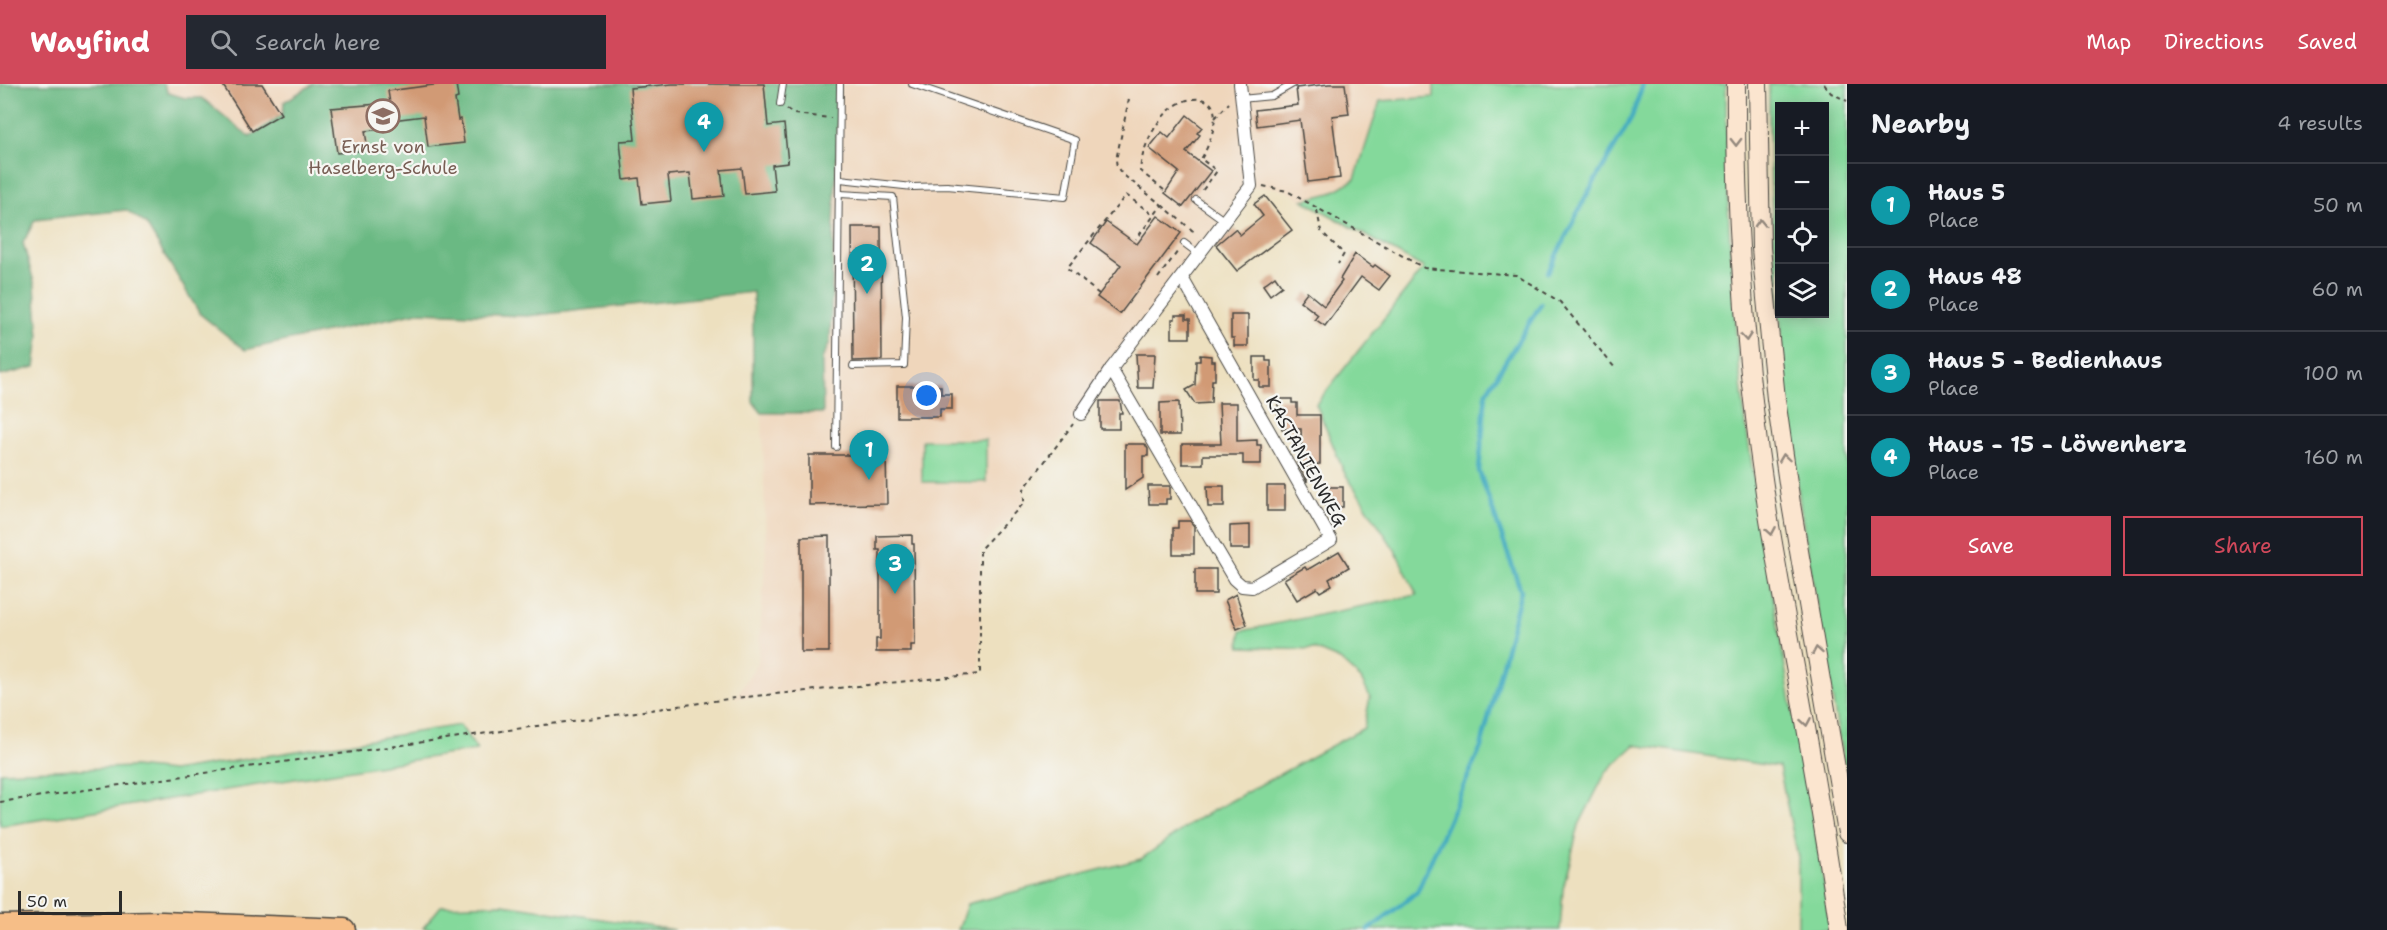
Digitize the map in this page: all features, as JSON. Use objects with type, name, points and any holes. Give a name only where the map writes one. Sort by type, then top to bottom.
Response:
[{"type":"highway","points":[[0,926],[162,923],[344,930]]},
{"type":"main road","points":[[1736,84],[1740,261],[1754,409],[1768,513],[1827,842],[1839,930]]},
{"type":"main road","points":[[1758,84],[1761,248],[1776,399],[1791,504],[1847,833]]},
{"type":"street","points":[[1081,414],[1111,369],[1251,186],[1240,84]]},
{"type":"street","name":"KASTANIENWEG","points":[[1111,369],[1234,579],[1242,586],[1252,587],[1331,540],[1182,278]]},
{"type":"lane","points":[[780,104],[783,84]]},
{"type":"lane","points":[[836,447],[840,84]]},
{"type":"lane","points":[[840,179],[913,187],[947,186],[1065,197],[1075,140],[912,84]]},
{"type":"lane","points":[[1242,99],[1272,96],[1293,84]]},
{"type":"lane","points":[[840,194],[893,197],[906,317],[904,365],[853,366]]},
{"type":"lane","points":[[1196,200],[1225,222]]},
{"type":"lane","points":[[1184,243],[1200,255]]},
{"type":"path","points":[[1824,84],[1831,93],[1847,101]]},
{"type":"path","points":[[1129,99],[1116,160],[1117,167],[1122,174],[1193,231],[1158,278]]},
{"type":"path","points":[[1164,190],[1140,171],[1145,146],[1165,116],[1178,103],[1206,100],[1213,108],[1215,123],[1209,147],[1201,159],[1217,171],[1196,200]]},
{"type":"path","points":[[780,104],[793,114],[840,120]]},
{"type":"path","points":[[1251,186],[1270,186],[1287,191],[1317,210],[1424,268],[1516,275],[1560,302],[1615,368]]},
{"type":"path","points":[[1099,294],[1067,268],[1126,195],[1154,216]]},
{"type":"path","points":[[1136,239],[1162,205]]},
{"type":"path","points":[[1317,210],[1321,231],[1344,254],[1338,264]]},
{"type":"path","points":[[0,802],[735,698],[980,674],[980,549],[1024,503],[1024,489],[1081,414]]},
{"type":"shaded area","points":[[0,84],[1434,84],[1434,96],[1364,147],[1355,179],[1331,193],[1303,200],[1287,191],[1270,187],[1251,187],[1024,488],[1024,503],[980,549],[980,674],[735,698],[758,662],[766,549],[762,413],[753,402],[753,292],[527,316],[418,312],[245,350],[200,314],[146,224],[126,210],[35,220],[23,243],[35,286],[39,337],[35,367],[0,376]]},
{"type":"green space","points":[[0,84],[164,84],[168,93],[185,98],[202,98],[250,137],[283,114],[284,102],[313,84],[839,84],[830,342],[822,359],[823,413],[762,413],[753,402],[753,292],[527,316],[418,312],[245,350],[200,314],[146,224],[126,210],[35,220],[23,243],[35,286],[39,337],[35,367],[0,376]]},
{"type":"green space","points":[[1434,84],[1726,84],[1730,247],[1744,410],[1764,545],[1816,836],[1830,930],[1798,930],[1798,857],[1779,767],[1635,745],[1606,772],[1579,825],[1563,889],[1560,930],[958,930],[967,904],[1141,859],[1196,820],[1364,728],[1370,697],[1361,679],[1340,660],[1314,649],[1240,647],[1241,631],[1417,595],[1395,550],[1344,472],[1316,404],[1424,268],[1303,200],[1331,193],[1355,179],[1380,101],[1434,97]]},
{"type":"green space","points":[[1769,84],[1847,84],[1847,785],[1801,512],[1787,402],[1780,318],[1829,318],[1829,102],[1775,102],[1775,255]]},
{"type":"green space","points":[[922,440],[986,440],[986,482],[922,482]]},
{"type":"green space","points":[[460,725],[477,750],[0,826],[0,772],[134,767],[172,771]]},
{"type":"green space","points":[[503,904],[674,930],[440,930],[423,928],[441,906]]},
{"type":"building","points":[[222,84],[262,84],[281,114],[252,131]]},
{"type":"building","points":[[456,84],[458,98],[455,99],[458,120],[461,119],[464,143],[428,147],[424,116],[392,120],[393,128],[365,131],[368,150],[337,153],[331,108],[390,103],[388,91]]},
{"type":"building","points":[[672,84],[764,84],[768,126],[784,124],[788,163],[772,165],[775,191],[745,194],[742,168],[721,170],[724,196],[693,199],[690,173],[668,175],[671,201],[642,204],[639,178],[624,180],[620,141],[635,140],[630,88]]},
{"type":"building","points":[[1345,84],[1349,114],[1332,116],[1340,178],[1308,182],[1300,120],[1257,126],[1255,110],[1298,105],[1296,88]]},
{"type":"building","points":[[1187,115],[1202,127],[1197,133],[1200,135],[1186,152],[1211,171],[1183,207],[1165,193],[1179,172],[1149,148],[1162,132],[1169,138]]},
{"type":"building","points":[[1265,196],[1292,230],[1237,271],[1216,245],[1235,229],[1240,235],[1263,216],[1254,204]]},
{"type":"building","points":[[1158,216],[1181,233],[1120,314],[1097,297],[1121,265],[1091,243],[1106,222],[1137,244]]},
{"type":"building","points":[[852,227],[881,227],[882,360],[853,361]]},
{"type":"building","points":[[1355,254],[1390,276],[1379,290],[1361,277],[1325,326],[1315,319],[1318,315],[1300,301],[1307,292],[1324,306],[1342,281],[1340,279]]},
{"type":"building","points":[[1275,276],[1282,286],[1270,295],[1263,285]]},
{"type":"building","points":[[1175,315],[1186,315],[1186,319],[1190,319],[1190,338],[1172,338],[1172,319],[1175,319]]},
{"type":"building","points":[[1231,315],[1248,315],[1248,346],[1234,346],[1234,338],[1231,338]]},
{"type":"building","points":[[1136,354],[1155,354],[1153,388],[1138,388]]},
{"type":"building","points":[[1200,355],[1211,356],[1211,361],[1215,361],[1215,380],[1212,380],[1211,403],[1195,404],[1186,390],[1195,385],[1196,361],[1200,361]]},
{"type":"building","points":[[1254,357],[1266,357],[1266,361],[1271,361],[1271,387],[1259,387],[1259,380],[1254,380]]},
{"type":"building","points":[[897,386],[941,386],[941,394],[952,394],[952,409],[940,409],[940,417],[897,417]]},
{"type":"building","points":[[1278,399],[1292,399],[1292,403],[1297,403],[1297,415],[1320,415],[1320,464],[1307,465],[1307,482],[1297,463],[1302,460],[1301,429],[1282,429],[1282,422],[1278,422]]},
{"type":"building","points":[[1100,401],[1120,401],[1122,413],[1119,413],[1119,429],[1100,429]]},
{"type":"building","points":[[1179,402],[1180,435],[1160,435],[1160,403]]},
{"type":"building","points":[[1219,403],[1237,403],[1237,441],[1257,440],[1257,445],[1261,445],[1261,464],[1243,464],[1243,455],[1203,455],[1203,464],[1182,464],[1182,444],[1221,444]]},
{"type":"building","points":[[1125,444],[1145,444],[1148,456],[1143,456],[1143,478],[1125,490]]},
{"type":"building","points":[[809,455],[886,455],[887,504],[809,505]]},
{"type":"building","points":[[1148,486],[1170,486],[1170,499],[1166,499],[1166,504],[1149,504]]},
{"type":"building","points":[[1207,486],[1224,486],[1224,507],[1208,507]]},
{"type":"building","points":[[1267,486],[1285,486],[1285,511],[1267,511]]},
{"type":"building","points":[[1326,487],[1343,487],[1343,507],[1326,507]]},
{"type":"building","points":[[1178,521],[1190,521],[1194,526],[1194,554],[1173,554],[1173,528],[1178,528]]},
{"type":"building","points":[[1250,525],[1250,549],[1230,549],[1230,526]]},
{"type":"building","points":[[912,535],[915,645],[911,645],[911,652],[876,652],[876,639],[880,639],[880,550],[877,550],[877,536]]},
{"type":"building","points":[[829,536],[829,652],[801,652],[801,537]]},
{"type":"building","points":[[1339,551],[1349,567],[1329,579],[1332,585],[1320,592],[1317,588],[1297,600],[1284,579],[1305,567],[1307,570]]},
{"type":"building","points":[[1195,569],[1216,569],[1216,594],[1195,594]]},
{"type":"building","points":[[1236,594],[1247,625],[1237,629],[1225,600]]},
{"type":"waterway","points":[[1548,272],[1585,198],[1631,119],[1643,84]]},
{"type":"waterway","points":[[1369,930],[1417,892],[1481,747],[1521,591],[1479,471],[1486,393],[1541,304]]},
{"type":"place","name":"Ernst von Haselberg-Schule","points":[[383,116]]},
{"type":"place","name":"Haus - 15 - Löwenherz","points":[[704,152]]},
{"type":"place","name":"Haus 48","points":[[867,294]]},
{"type":"place","name":"Haus 5","points":[[869,480]]},
{"type":"place","name":"Haus 5 - Bedienhaus","points":[[895,594]]}]
